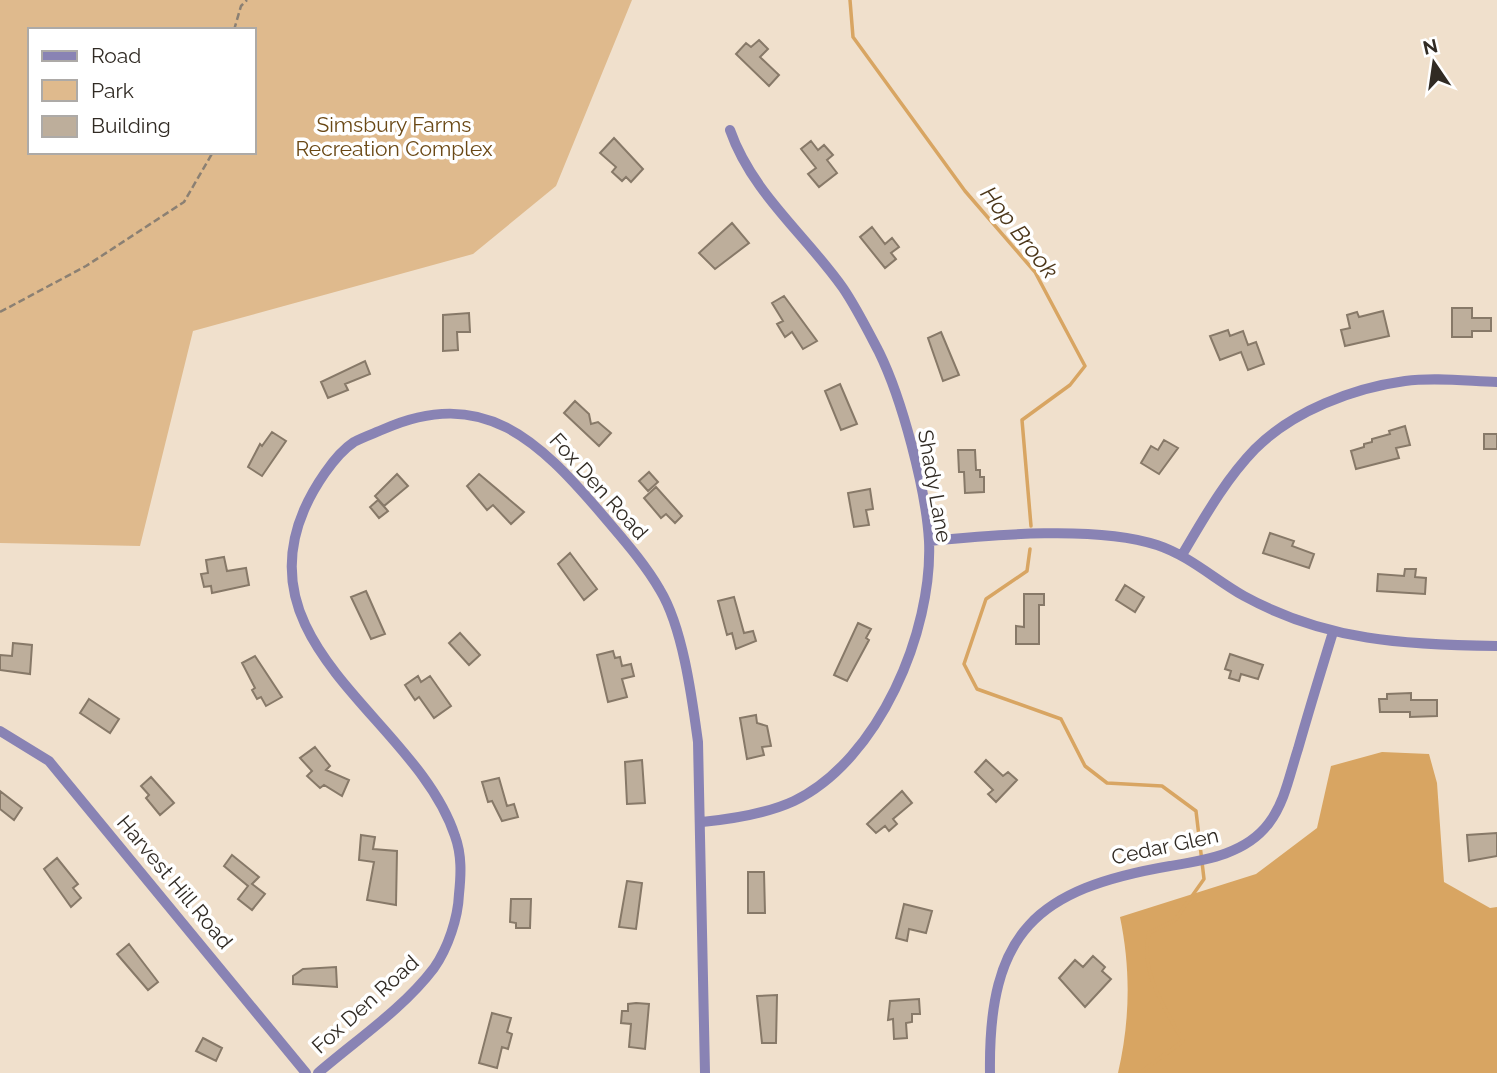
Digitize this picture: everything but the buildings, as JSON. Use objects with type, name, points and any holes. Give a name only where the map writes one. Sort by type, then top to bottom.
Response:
[{"type":"street","name":"Shady Lane","points":[[702,822],[741,817],[795,800],[834,771],[871,732],[898,682],[925,601],[929,541],[903,421],[880,354],[843,288],[740,159],[730,130]]},
{"type":"street","points":[[1182,555],[1229,479],[1257,448],[1310,412],[1371,388],[1407,381],[1497,382]]},
{"type":"street","name":"Fox Den Road","points":[[317,1073],[413,992],[436,965],[458,910],[461,867],[456,837],[439,799],[319,653],[301,615],[291,578],[293,545],[304,509],[338,458],[354,443],[413,416],[441,412],[500,422],[533,442],[566,473],[620,536],[661,592],[691,690],[698,742],[702,822],[705,1073]]},
{"type":"street","points":[[929,541],[1093,535],[1130,538],[1182,555],[1244,595],[1333,632],[1380,642],[1497,646]]},
{"type":"street","name":"Cedar Glen","points":[[990,1073],[989,1043],[997,983],[1010,952],[1030,921],[1086,886],[1118,875],[1191,863],[1237,850],[1269,823],[1289,777],[1333,632]]},
{"type":"street","name":"Harvest Hill Road","points":[[0,731],[49,761],[306,1073]]},
{"type":"path","points":[[235,28],[241,6],[247,0]]},
{"type":"path","points":[[0,312],[86,266],[184,202],[212,154]]},
{"type":"green space","name":"Simsbury Farms Recreation Complex","points":[[0,0],[632,0],[556,186],[473,254],[193,331],[140,546],[0,543]]},
{"type":"shaded area","points":[[1382,752],[1429,754],[1437,783],[1444,882],[1490,908],[1497,907],[1497,1073],[1118,1073],[1128,995],[1120,917],[1256,874],[1317,828],[1331,766]]},
{"type":"waterway","name":"Hop Brook","points":[[850,0],[853,37],[965,191],[1035,272],[1085,366],[1070,385],[1022,420],[1031,526]]},
{"type":"waterway","name":"Hop Brook","points":[[1030,549],[1027,571],[986,599],[964,664],[977,689],[1061,719],[1085,766],[1107,783],[1162,786],[1196,811],[1204,879],[1175,920],[1149,933],[1147,947],[1156,989],[1183,1041],[1140,1073]]}]
